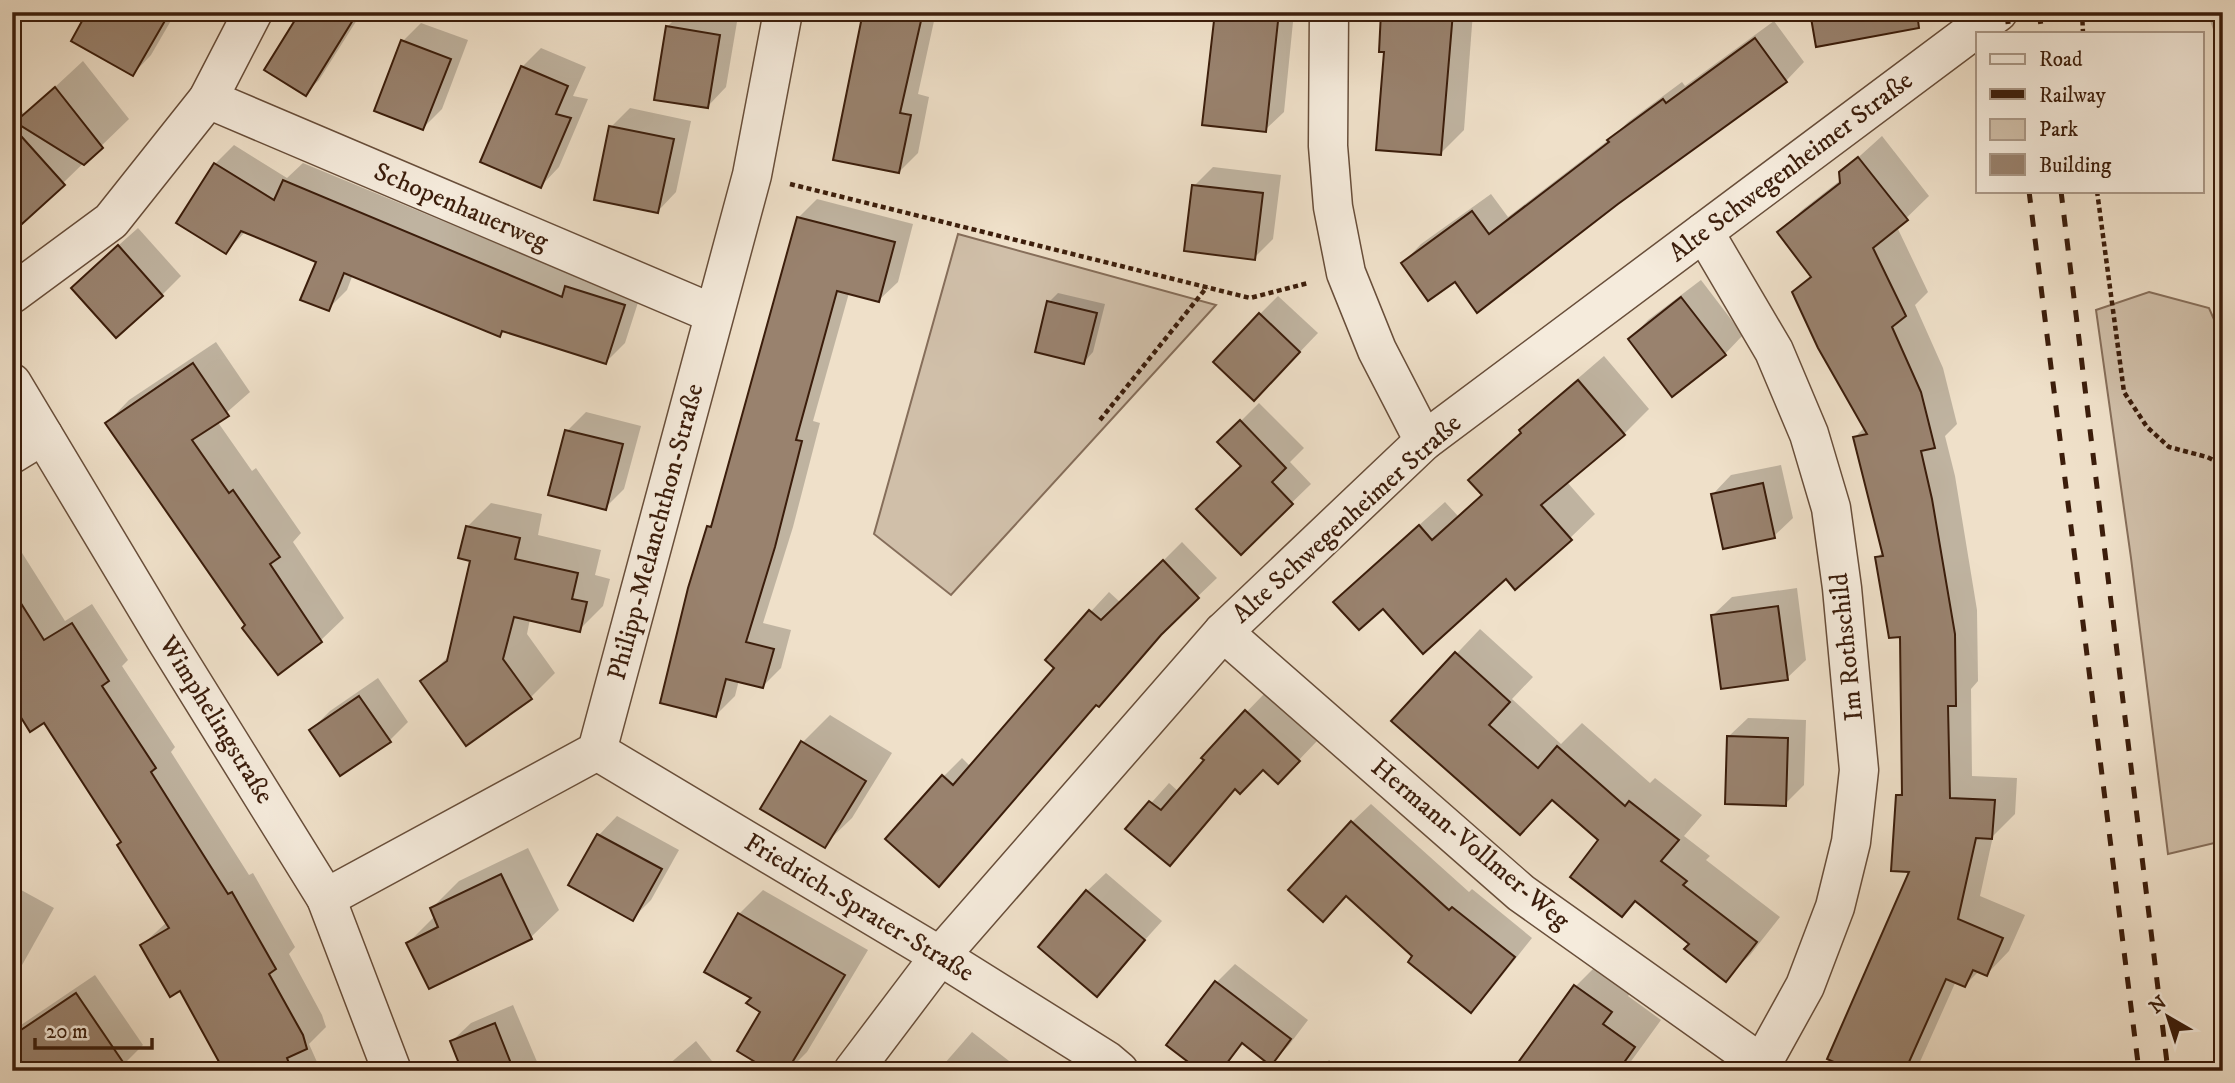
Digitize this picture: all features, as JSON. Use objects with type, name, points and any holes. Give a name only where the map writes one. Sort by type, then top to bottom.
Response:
[{"type":"street","points":[[12,294],[111,221],[208,99],[253,12]]},
{"type":"street","name":"Philipp-Melanchthon-Straße","points":[[597,751],[752,175],[783,12]]},
{"type":"street","points":[[1329,12],[1328,146],[1333,207],[1346,273],[1377,350],[1424,440]]},
{"type":"street","name":"Alte Schwegenheimer Straße","points":[[853,1071],[940,956],[1223,632],[1424,440],[1998,12]]},
{"type":"street","name":"Schopenhauerweg","points":[[208,99],[713,314]]},
{"type":"street","name":"Im Rothschild","points":[[1704,232],[1774,351],[1810,434],[1828,496],[1842,588],[1859,770],[1851,842],[1835,907],[1805,986],[1761,1068]]},
{"type":"street","name":"Wimphelingstraße","points":[[12,383],[28,444],[166,640],[326,898],[392,1071]]},
{"type":"street","name":"Hermann-Vollmer-Weg","points":[[1223,632],[1521,893],[1761,1068]]},
{"type":"street","points":[[326,898],[597,751]]},
{"type":"street","name":"Friedrich-Sprater-Straße","points":[[597,751],[940,956],[1119,1071]]},
{"type":"path","points":[[2082,12],[2083,32]]},
{"type":"path","points":[[752,175],[1250,298],[1346,273]]},
{"type":"path","points":[[2097,192],[2124,392],[2147,427],[2169,447],[2207,457],[2223,465]]},
{"type":"path","points":[[1100,420],[1207,287]]},
{"type":"green space","points":[[958,234],[1216,305],[951,595],[874,534]]},
{"type":"green space","points":[[2149,292],[2209,308],[2223,340],[2223,841],[2168,854],[2131,558],[2096,310]]},
{"type":"building","points":[[87,12],[170,12],[133,76],[71,41]]},
{"type":"building","points":[[300,12],[358,12],[306,96],[264,70]]},
{"type":"building","points":[[863,12],[923,12],[900,113],[911,115],[899,173],[833,160]]},
{"type":"building","points":[[1215,12],[1279,12],[1266,132],[1202,125]]},
{"type":"building","points":[[1381,12],[1453,12],[1441,155],[1376,150],[1384,52],[1379,52]]},
{"type":"building","points":[[1810,12],[1917,12],[1919,28],[1816,47]]},
{"type":"building","points":[[666,26],[720,35],[708,108],[654,100]]},
{"type":"building","points":[[1755,38],[1787,82],[1618,204],[1477,313],[1455,282],[1428,301],[1401,263],[1472,211],[1489,234],[1609,142],[1607,140],[1663,99],[1666,103]]},
{"type":"building","points":[[401,40],[451,59],[423,130],[374,111]]},
{"type":"building","points":[[521,66],[568,86],[556,114],[571,118],[541,188],[480,162]]},
{"type":"building","points":[[55,87],[103,148],[84,165],[15,122]]},
{"type":"building","points":[[12,126],[65,185],[12,233]]},
{"type":"building","points":[[609,126],[674,139],[658,213],[594,200]]},
{"type":"building","points":[[1858,157],[1908,220],[1873,248],[1906,316],[1892,327],[1921,392],[1935,448],[1921,451],[1955,634],[1956,706],[1948,706],[1950,798],[1995,800],[1992,839],[1976,838],[1958,919],[2003,938],[1987,976],[1973,970],[1965,987],[1946,979],[1905,1071],[1854,1071],[1827,1059],[1909,872],[1891,871],[1896,795],[1902,795],[1900,637],[1889,638],[1875,557],[1883,556],[1853,437],[1867,434],[1818,348],[1792,292],[1811,277],[1777,232],[1840,183],[1839,172]]},
{"type":"building","points":[[214,163],[274,200],[283,180],[562,297],[565,286],[625,305],[606,364],[502,331],[500,337],[344,273],[329,311],[300,300],[316,262],[241,231],[226,254],[176,223]]},
{"type":"building","points":[[1192,185],[1263,193],[1255,260],[1184,251]]},
{"type":"building","points":[[797,217],[895,242],[879,302],[837,291],[796,440],[802,441],[775,547],[746,642],[774,649],[763,688],[726,679],[716,717],[660,703],[688,588],[707,526],[711,527]]},
{"type":"building","points":[[118,245],[163,296],[116,338],[71,288]]},
{"type":"building","points":[[1681,297],[1726,355],[1672,397],[1628,339]]},
{"type":"building","points":[[1047,301],[1097,313],[1084,364],[1035,352]]},
{"type":"building","points":[[1259,313],[1300,352],[1254,401],[1213,362]]},
{"type":"building","points":[[193,363],[229,416],[192,440],[229,493],[233,490],[280,557],[270,564],[322,642],[278,675],[242,628],[245,625],[105,423]]},
{"type":"building","points":[[1578,380],[1625,435],[1541,505],[1572,540],[1515,590],[1506,579],[1423,654],[1383,609],[1359,630],[1333,602],[1419,525],[1432,540],[1482,495],[1468,480],[1521,433],[1519,430]]},
{"type":"building","points":[[1240,420],[1286,468],[1272,482],[1293,504],[1241,555],[1196,509],[1241,466],[1217,442]]},
{"type":"building","points":[[565,430],[623,444],[606,510],[548,495]]},
{"type":"building","points":[[1763,483],[1775,538],[1723,549],[1711,494]]},
{"type":"building","points":[[466,526],[520,538],[515,559],[578,573],[572,599],[587,602],[580,632],[514,617],[503,659],[532,699],[466,746],[420,681],[447,661],[470,561],[458,558]]},
{"type":"building","points":[[1163,560],[1199,598],[1161,635],[1099,707],[1096,705],[939,887],[885,839],[942,775],[953,785],[1054,668],[1045,660],[1089,610],[1101,620]]},
{"type":"building","points":[[12,589],[44,640],[72,623],[109,681],[102,686],[156,768],[151,772],[228,894],[232,892],[276,969],[269,974],[303,1035],[307,1049],[287,1058],[292,1071],[224,1071],[180,991],[170,997],[140,945],[169,928],[117,845],[121,842],[44,723],[30,732],[12,703]]},
{"type":"building","points":[[1778,606],[1788,680],[1721,689],[1711,615]]},
{"type":"building","points":[[1455,652],[1510,702],[1489,725],[1538,768],[1557,746],[1625,806],[1629,801],[1679,840],[1661,861],[1687,881],[1683,885],[1757,942],[1726,982],[1684,949],[1689,944],[1635,901],[1622,917],[1570,877],[1598,840],[1552,800],[1520,835],[1391,721]]},
{"type":"building","points":[[359,696],[391,742],[340,776],[309,730]]},
{"type":"building","points":[[1245,710],[1300,761],[1278,784],[1263,770],[1240,794],[1235,789],[1170,866],[1125,829],[1149,801],[1161,810],[1204,760],[1201,758]]},
{"type":"building","points":[[1727,736],[1788,738],[1786,806],[1725,804]]},
{"type":"building","points":[[801,741],[866,781],[825,848],[760,809]]},
{"type":"building","points":[[1351,821],[1449,910],[1452,907],[1515,957],[1471,1013],[1408,962],[1412,956],[1346,896],[1323,922],[1288,890]]},
{"type":"building","points":[[597,834],[662,869],[633,921],[568,885]]},
{"type":"building","points":[[501,874],[532,939],[429,989],[406,943],[438,927],[430,908]]},
{"type":"building","points":[[1086,890],[1145,940],[1097,997],[1038,947]]},
{"type":"building","points":[[738,913],[845,975],[787,1071],[770,1071],[737,1051],[760,1012],[746,1003],[751,998],[704,972]]},
{"type":"building","points":[[1215,981],[1291,1039],[1271,1066],[1242,1043],[1221,1071],[1200,1071],[1166,1045]]},
{"type":"building","points":[[1574,985],[1612,1012],[1603,1024],[1635,1047],[1618,1071],[1512,1071]]},
{"type":"building","points":[[76,993],[129,1071],[12,1071],[12,1036]]},
{"type":"building","points":[[495,1023],[514,1071],[462,1071],[450,1041]]},
{"type":"railway","points":[[2007,12],[2009,32]]},
{"type":"railway","points":[[2039,12],[2042,32]]},
{"type":"railway","points":[[2029,192],[2139,1071]]},
{"type":"railway","points":[[2061,192],[2168,1071]]}]
